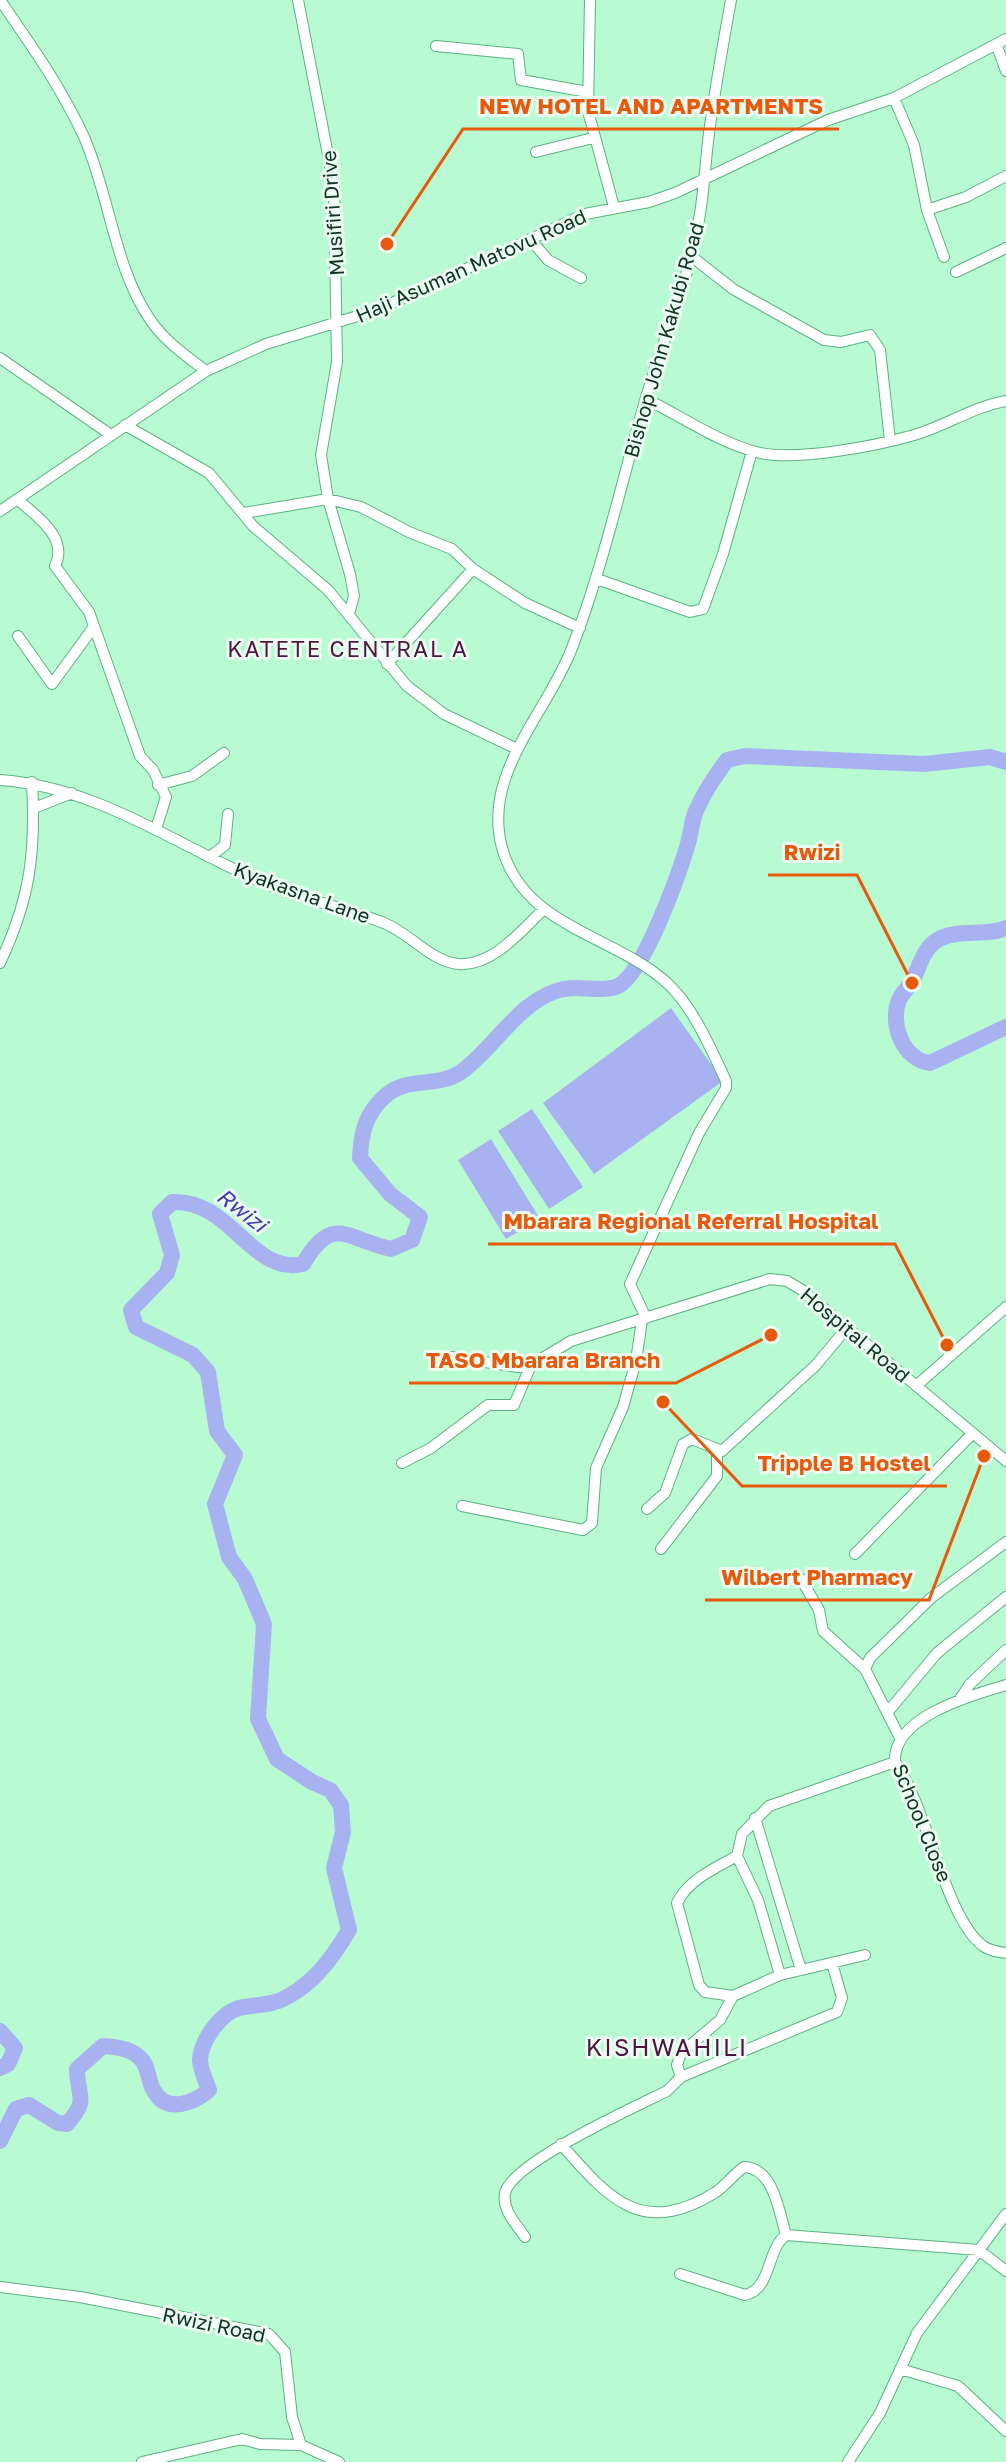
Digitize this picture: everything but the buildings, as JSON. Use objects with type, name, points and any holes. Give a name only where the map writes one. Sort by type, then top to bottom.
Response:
[{"type":"street","points":[[0,0],[59,86],[84,138],[105,189],[136,297],[153,324],[206,371]]},
{"type":"street","name":"Musifiri Drive","points":[[298,0],[334,186],[337,362],[321,455],[328,499],[354,596],[349,614]]},
{"type":"street","points":[[590,0],[588,92],[593,138],[614,207]]},
{"type":"street","name":"Bishop John Kakubi Road","points":[[543,910],[515,876],[504,856],[498,797],[517,749],[561,676],[597,579],[646,399],[691,256],[731,0]]},
{"type":"street","points":[[1002,43],[1006,71]]},
{"type":"street","name":"Haji Asuman Matovu Road","points":[[0,511],[206,371],[256,348],[377,310],[585,214],[649,202],[828,120],[894,98],[1002,43]]},
{"type":"street","points":[[436,46],[518,54],[521,80],[588,92]]},
{"type":"street","points":[[894,98],[914,145],[927,210],[944,257]]},
{"type":"street","points":[[536,152],[593,138]]},
{"type":"street","points":[[927,210],[966,197],[1006,176]]},
{"type":"street","points":[[530,239],[548,260],[581,278]]},
{"type":"street","points":[[956,272],[1006,248]]},
{"type":"street","points":[[691,256],[733,289],[824,340],[841,342],[870,335],[875,338],[880,350],[890,440]]},
{"type":"street","points":[[0,358],[111,435]]},
{"type":"street","points":[[646,399],[752,451],[771,455],[801,455],[916,435],[965,412],[1006,401]]},
{"type":"street","points":[[125,425],[209,473],[253,526],[304,568],[349,614],[407,686],[444,714],[517,749]]},
{"type":"street","points":[[597,579],[690,612],[703,609],[723,554],[752,451]]},
{"type":"street","points":[[17,499],[53,532],[59,558],[55,566],[89,612],[140,756],[153,770],[166,797],[156,829]]},
{"type":"street","points":[[244,513],[328,499],[361,507],[409,532],[452,549],[473,569],[525,603],[580,628]]},
{"type":"street","points":[[387,664],[473,569]]},
{"type":"street","points":[[18,636],[52,684],[93,628]]},
{"type":"street","points":[[158,785],[192,776],[224,753]]},
{"type":"street","name":"Kyakasna Lane","points":[[0,780],[32,782],[72,793],[156,829],[266,884],[385,923],[439,958],[458,964],[492,955],[543,910]]},
{"type":"street","points":[[0,963],[26,903],[31,875],[32,782]]},
{"type":"street","points":[[34,808],[72,793]]},
{"type":"street","points":[[211,856],[225,845],[228,814]]},
{"type":"street","points":[[462,1506],[583,1530],[592,1523],[596,1468],[623,1407],[644,1319],[632,1294],[632,1276],[699,1133],[726,1088],[719,1066],[687,1008],[665,980],[543,910]]},
{"type":"street","name":"Hospital Road","points":[[531,1365],[571,1341],[770,1279],[787,1281],[802,1290],[1006,1461]]},
{"type":"street","points":[[916,1386],[1006,1307]]},
{"type":"street","points":[[647,1509],[665,1493],[683,1444],[692,1439],[722,1451],[816,1365],[846,1329]]},
{"type":"street","points":[[451,1357],[518,1367],[531,1365]]},
{"type":"street","points":[[402,1463],[431,1448],[488,1405],[514,1405],[531,1365]]},
{"type":"street","points":[[855,1554],[973,1433]]},
{"type":"street","points":[[661,1549],[717,1476],[717,1451]]},
{"type":"street","points":[[865,1669],[870,1658],[931,1598],[1006,1542]]},
{"type":"street","points":[[801,1579],[819,1610],[823,1631],[865,1669],[900,1738]]},
{"type":"street","points":[[887,1713],[937,1653],[1006,1597]]},
{"type":"street","points":[[960,1699],[970,1684],[1006,1650]]},
{"type":"street","name":"School Close","points":[[1006,1685],[960,1699],[922,1720],[900,1738],[895,1762],[924,1820],[966,1927],[981,1944],[1006,1953]]},
{"type":"street","points":[[780,1975],[758,1900],[737,1856],[742,1834],[769,1806],[895,1762]]},
{"type":"street","points":[[755,1818],[801,1970]]},
{"type":"street","points":[[737,1856],[694,1882],[682,1892],[677,1903],[699,1985],[705,1992],[733,1996],[780,1975],[865,1955]]},
{"type":"street","points":[[525,2237],[508,2213],[505,2189],[561,2144],[667,2091],[681,2077],[837,2012],[842,1998],[832,1963]]},
{"type":"street","points":[[681,2077],[677,2065],[681,2053],[720,2020],[733,1996]]},
{"type":"street","points":[[561,2144],[612,2198],[655,2214],[671,2213],[718,2191],[744,2167],[759,2170],[768,2179],[786,2235]]},
{"type":"street","points":[[848,2462],[880,2413],[917,2333],[1006,2214]]},
{"type":"street","points":[[786,2235],[979,2250],[1006,2271]]},
{"type":"street","points":[[680,2274],[745,2295],[753,2293],[763,2281],[775,2247],[786,2235]]},
{"type":"street","name":"Rwizi Road","points":[[0,2287],[80,2297],[269,2334],[285,2352],[292,2417],[301,2445]]},
{"type":"street","points":[[900,2369],[958,2386],[1006,2431]]},
{"type":"street","points":[[142,2462],[242,2439],[260,2444],[301,2445],[339,2462]]},
{"type":"water","points":[[671,1008],[723,1081],[594,1174],[543,1103]]},
{"type":"water","points":[[532,1109],[583,1187],[549,1209],[498,1131]]},
{"type":"water","points":[[491,1139],[540,1219],[506,1239],[458,1160]]},
{"type":"waterway","name":"Rwizi","points":[[0,2141],[16,2109],[29,2105],[58,2123],[67,2124],[78,2109],[81,2098],[77,2069],[103,2046],[126,2050],[139,2057],[154,2091],[166,2102],[181,2104],[203,2095],[209,2090],[201,2067],[201,2052],[219,2021],[239,2008],[276,2002],[297,1991],[322,1968],[349,1930],[334,1868],[343,1832],[341,1805],[330,1790],[277,1759],[258,1719],[264,1624],[245,1579],[229,1557],[215,1504],[235,1455],[217,1431],[208,1372],[193,1355],[136,1327],[131,1310],[167,1273],[172,1255],[160,1214],[172,1202],[192,1204],[226,1223],[269,1259],[285,1265],[303,1264],[314,1248],[332,1234],[351,1236],[391,1249],[412,1240],[420,1217],[390,1194],[360,1158],[363,1133],[372,1111],[383,1098],[401,1087],[442,1080],[461,1072],[521,1013],[549,994],[570,988],[612,988],[628,977],[649,944],[668,900],[699,804],[727,760],[745,756],[924,764],[990,757],[1006,762]]},
{"type":"waterway","name":"Rwizi","points":[[1006,928],[939,939],[926,952],[896,1010],[898,1030],[906,1048],[930,1063],[1006,1027]]},
{"type":"waterway","name":"Rwizi","points":[[0,2031],[15,2048],[8,2064],[0,2068]]},
{"type":"place","name":"NEW HOTEL AND APARTMENTS","points":[[387,244]]},
{"type":"place","name":"Rwizi","points":[[912,983]]},
{"type":"place","name":"TASO Mbarara Branch","points":[[771,1335]]},
{"type":"place","name":"Mbarara Regional Referral Hospital","points":[[947,1345]]},
{"type":"place","name":"Tripple B Hostel","points":[[663,1402]]},
{"type":"place","name":"Wilbert Pharmacy","points":[[984,1456]]},
{"type":"district","name":"KATETE CENTRAL A","points":[[348,649]]},
{"type":"district","name":"KISHWAHILI","points":[[667,2048]]}]
